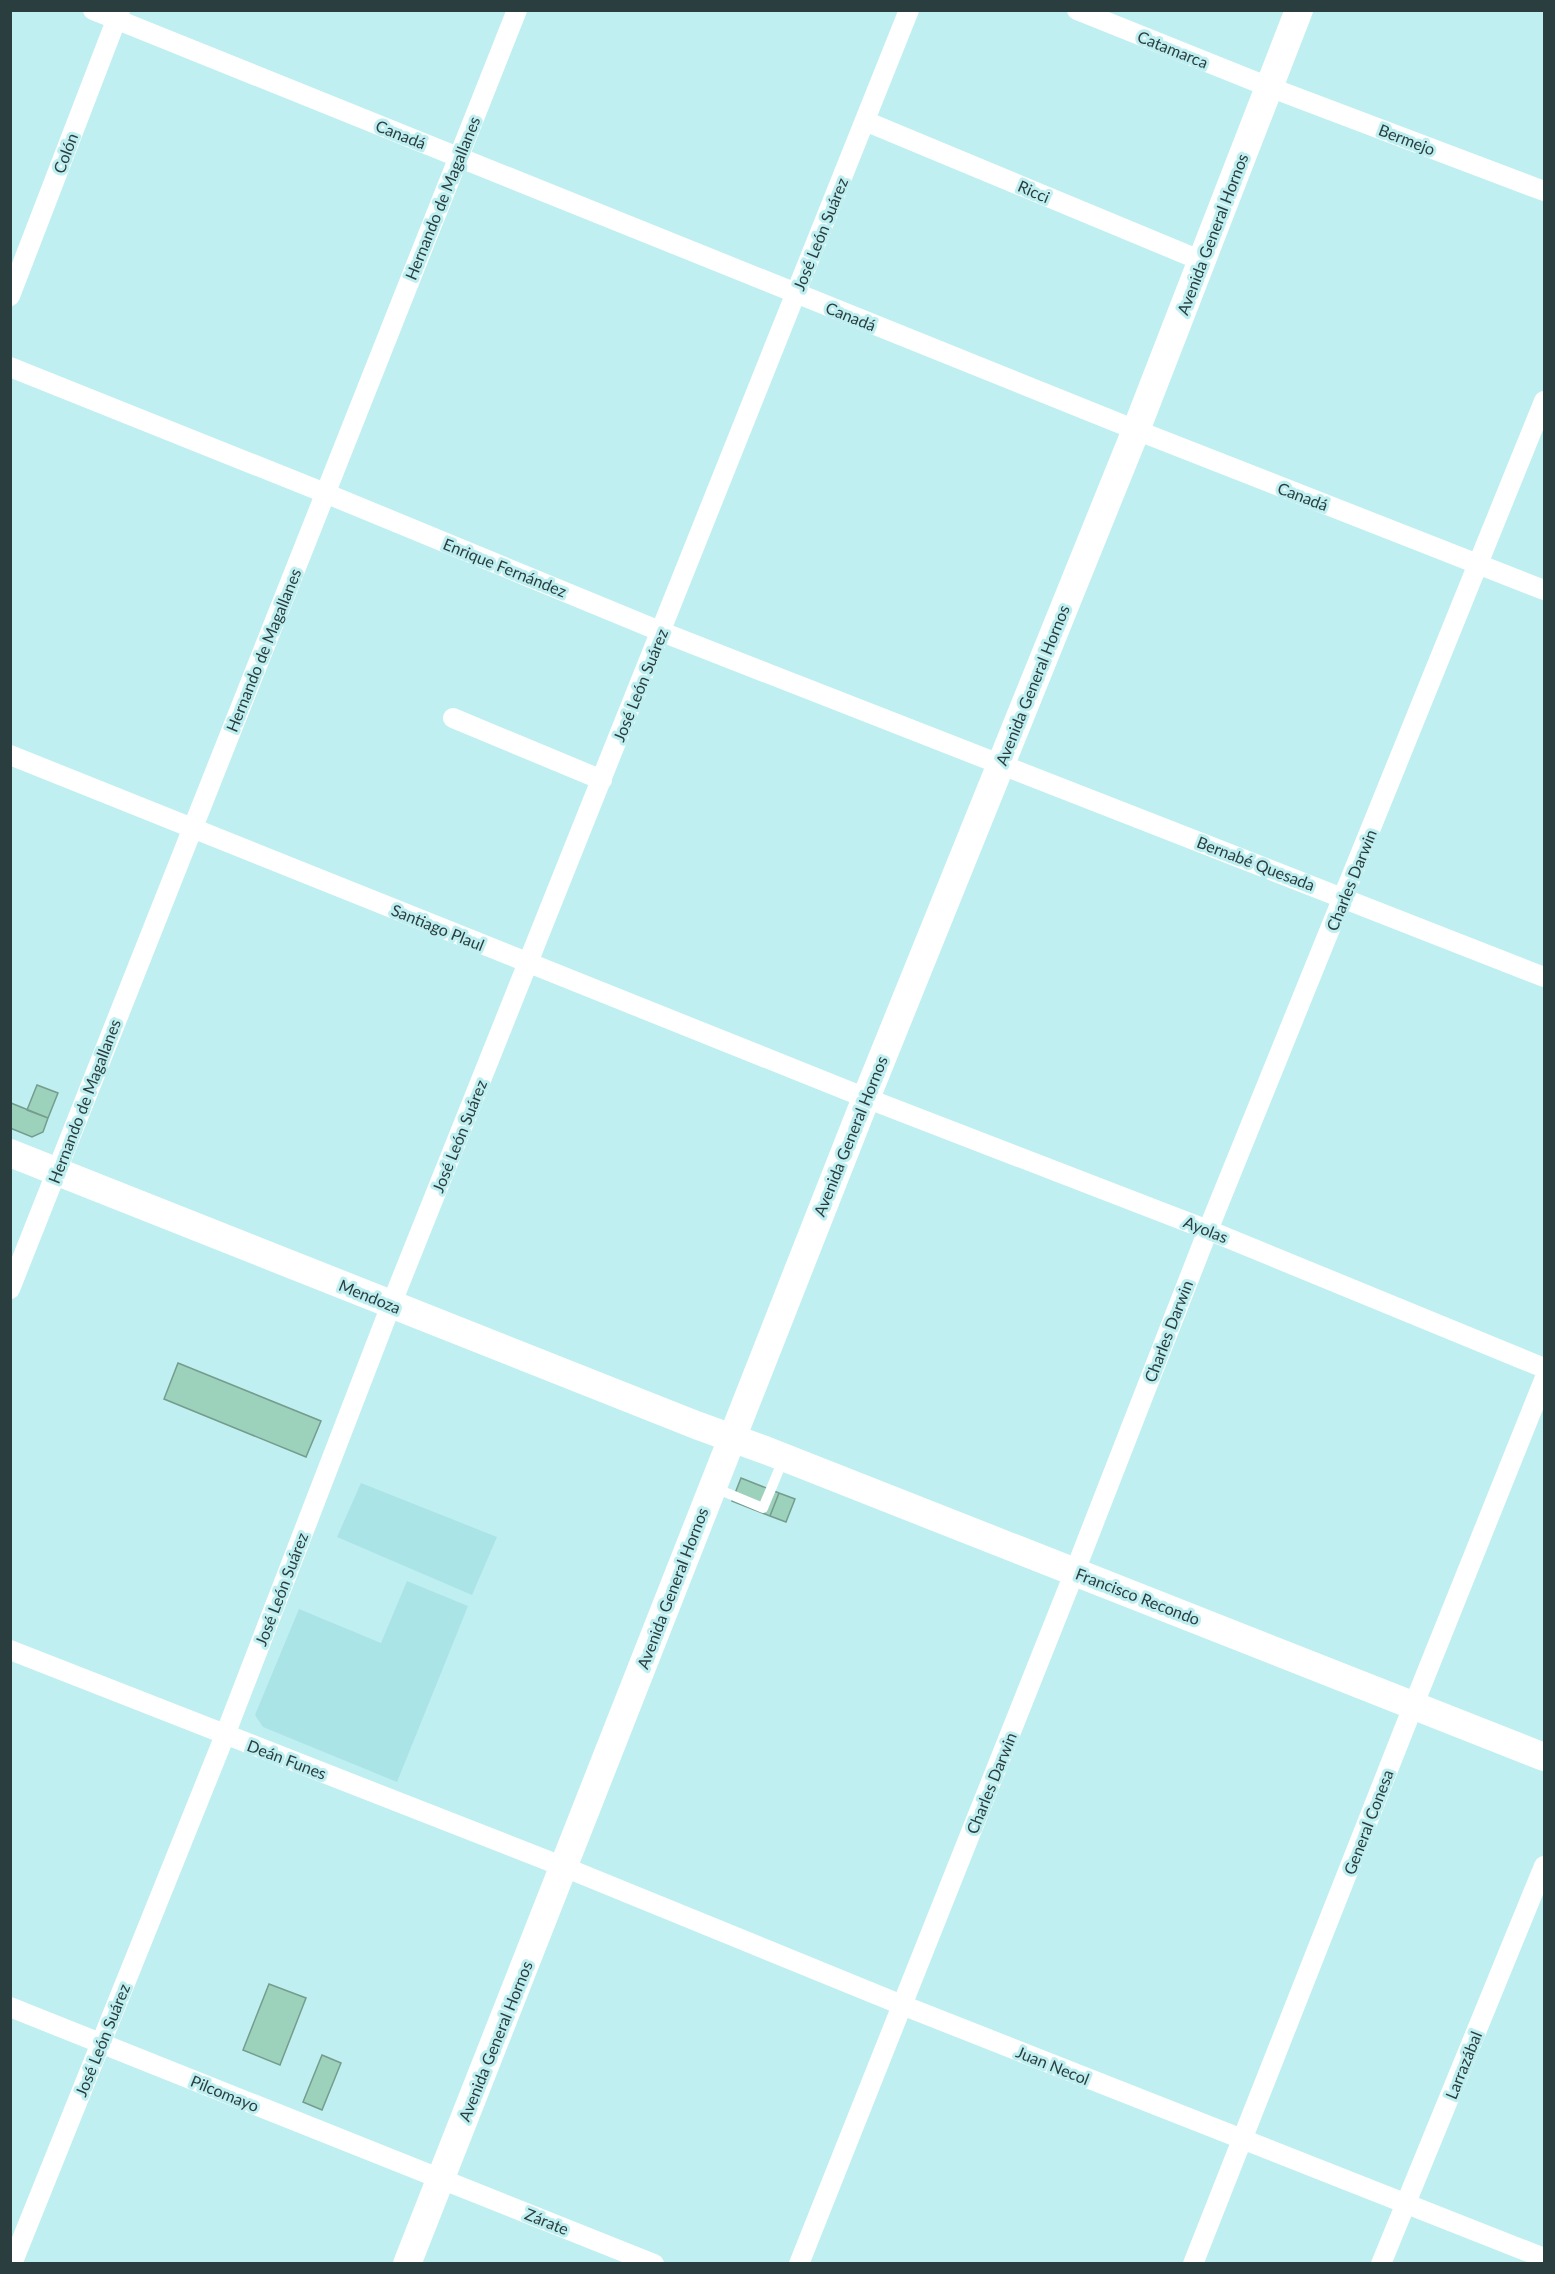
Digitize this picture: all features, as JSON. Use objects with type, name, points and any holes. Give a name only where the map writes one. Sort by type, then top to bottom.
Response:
[{"type":"street","name":"Canadá","points":[[93,10],[118,15],[796,294],[1545,590]]},
{"type":"street","name":"Hernando de Magallanes","points":[[10,1289],[517,10]]},
{"type":"street","name":"José León Suárez","points":[[12,2264],[225,1735],[391,1305],[909,10]]},
{"type":"street","name":"Catamarca","points":[[1077,10],[1269,87]]},
{"type":"street","name":"Avenida General Hornos","points":[[407,2264],[711,1487],[1136,430],[1299,10]]},
{"type":"street","name":"Colón","points":[[10,296],[118,15]]},
{"type":"street","name":"Bermejo","points":[[1269,87],[1545,191]]},
{"type":"street","name":"Ricci","points":[[865,121],[1202,261]]},
{"type":"street","name":"Enrique Fernández","points":[[10,367],[325,493],[662,632],[1000,764]]},
{"type":"street","name":"Charles Darwin","points":[[799,2264],[1075,1572],[1208,1230],[1545,401]]},
{"type":"street","points":[[453,718],[602,780]]},
{"type":"street","name":"Santiago Plaul","points":[[10,755],[866,1098]]},
{"type":"street","name":"Bernabé Quesada","points":[[1000,764],[1545,977]]},
{"type":"street","name":"Ayolas","points":[[866,1098],[1208,1230],[1545,1368]]},
{"type":"street","name":"Mendoza","points":[[10,1153],[731,1437]]},
{"type":"street","name":"General Conesa","points":[[1193,2264],[1414,1704],[1545,1380]]},
{"type":"street","name":"Francisco Recondo","points":[[731,1437],[1545,1757]]},
{"type":"street","name":"Deán Funes","points":[[10,1650],[564,1867]]},
{"type":"street","name":"Larrazábal","points":[[1381,2264],[1545,1866]]},
{"type":"street","name":"Juan Necol","points":[[564,1867],[903,2005],[1545,2258]]},
{"type":"street","name":"Pilcomayo","points":[[10,2007],[441,2178]]},
{"type":"street","name":"Zárate","points":[[441,2178],[654,2264]]},
{"type":"lane","points":[[711,1487],[763,1508],[784,1458]]},
{"type":"shaded area","points":[[361,1483],[497,1537],[472,1595],[337,1537]]},
{"type":"shaded area","points":[[407,1581],[468,1606],[397,1782],[263,1727],[255,1715],[299,1609],[381,1643]]},
{"type":"building","points":[[37,1085],[58,1093],[48,1118],[27,1110]]},
{"type":"building","points":[[11,1103],[48,1118],[43,1132],[32,1137],[10,1128]]},
{"type":"building","points":[[178,1363],[321,1421],[306,1457],[164,1399]]},
{"type":"building","points":[[741,1478],[779,1493],[770,1516],[732,1501]]},
{"type":"building","points":[[779,1493],[795,1499],[786,1522],[770,1516]]},
{"type":"building","points":[[269,1984],[306,1998],[280,2065],[243,2050]]},
{"type":"building","points":[[322,2055],[341,2063],[322,2110],[303,2102]]}]
